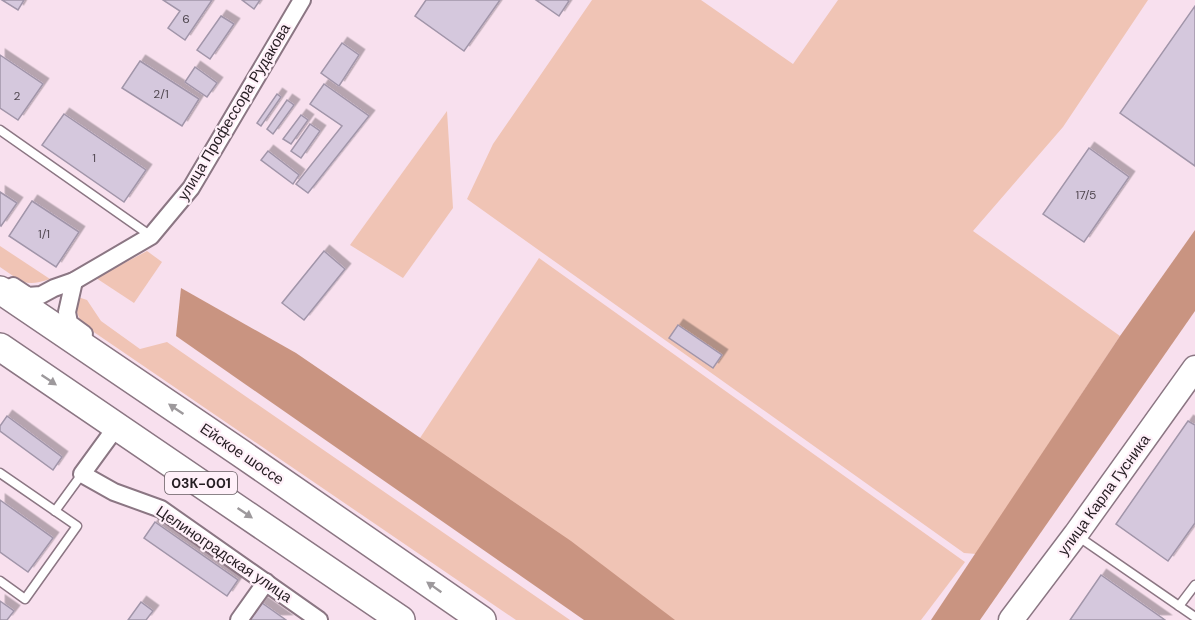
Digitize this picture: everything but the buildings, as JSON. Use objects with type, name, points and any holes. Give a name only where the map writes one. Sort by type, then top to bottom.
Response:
[{"type":"main road","name":"Ейское шоссе","points":[[0,290],[482,620]]},
{"type":"main road","name":"03К-001","points":[[0,347],[401,620]]},
{"type":"street","name":"улица Профессора Рудакова","points":[[0,278],[28,296],[41,295],[74,281],[152,236],[191,188],[302,0]]},
{"type":"street","points":[[74,281],[67,312],[69,323],[112,352],[118,370]]},
{"type":"street","name":"улица Карла Гусника","points":[[1011,620],[1195,369]]},
{"type":"street","points":[[82,474],[117,426]]},
{"type":"street","name":"Целиноградская улица","points":[[82,474],[114,492],[161,509],[319,620]]},
{"type":"street","points":[[239,620],[266,582]]},
{"type":"lane","points":[[0,130],[152,236]]},
{"type":"lane","points":[[0,473],[77,526],[25,598],[0,581]]},
{"type":"lane","points":[[55,511],[82,474]]},
{"type":"lane","points":[[1076,534],[1195,617]]},
{"type":"lane","points":[[1179,606],[1195,585]]},
{"type":"shaded area","points":[[592,0],[701,0],[793,64],[838,0],[1148,0],[1063,127],[973,231],[1120,336],[976,554],[964,553],[467,199],[493,144]]},
{"type":"shaded area","points":[[447,111],[453,208],[403,278],[350,245]]},
{"type":"shaded area","points":[[1195,230],[1195,311],[980,620],[931,620],[1120,336]]},
{"type":"shaded area","points":[[0,246],[50,279],[28,283],[13,276],[0,267]]},
{"type":"shaded area","points":[[147,251],[162,262],[134,303],[96,278]]},
{"type":"shaded area","points":[[539,258],[965,562],[921,620],[673,620],[418,441]]},
{"type":"shaded area","points":[[181,288],[296,353],[571,541],[675,620],[584,620],[176,336]]},
{"type":"shaded area","points":[[78,297],[87,300],[101,321],[140,349],[167,342],[570,620],[516,620],[82,324],[75,308]]}]
